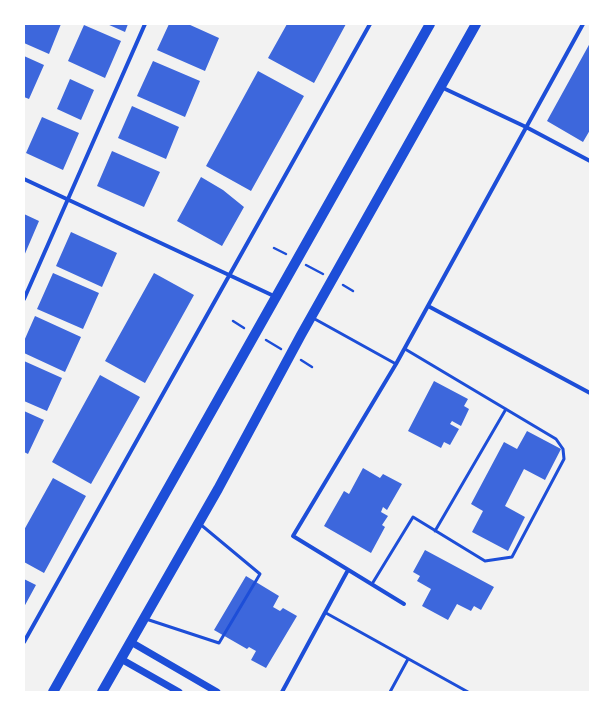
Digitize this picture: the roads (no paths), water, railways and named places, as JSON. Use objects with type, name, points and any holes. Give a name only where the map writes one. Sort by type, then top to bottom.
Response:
[{"type":"main road","points":[[53,692],[430,24]]},
{"type":"main road","points":[[102,692],[199,523],[291,354],[476,24]]},
{"type":"street","points":[[24,299],[145,24]]},
{"type":"street","points":[[24,642],[370,24]]},
{"type":"street","points":[[404,604],[293,536],[405,349],[583,24]]},
{"type":"street","points":[[441,87],[526,127],[590,161]]},
{"type":"street","points":[[24,179],[276,297]]},
{"type":"street","points":[[428,306],[590,393]]},
{"type":"street","points":[[282,692],[348,570]]},
{"type":"street","points":[[131,642],[217,692]]},
{"type":"street","points":[[121,659],[179,692]]},
{"type":"lane","points":[[312,317],[396,364]]},
{"type":"lane","points":[[372,584],[413,517],[485,561],[512,557],[563,464],[563,449],[556,439],[405,349]]},
{"type":"lane","points":[[435,531],[506,410]]},
{"type":"lane","points":[[144,618],[219,643],[260,574],[199,523]]},
{"type":"lane","points":[[326,613],[468,692]]},
{"type":"lane","points":[[390,692],[408,659]]}]
